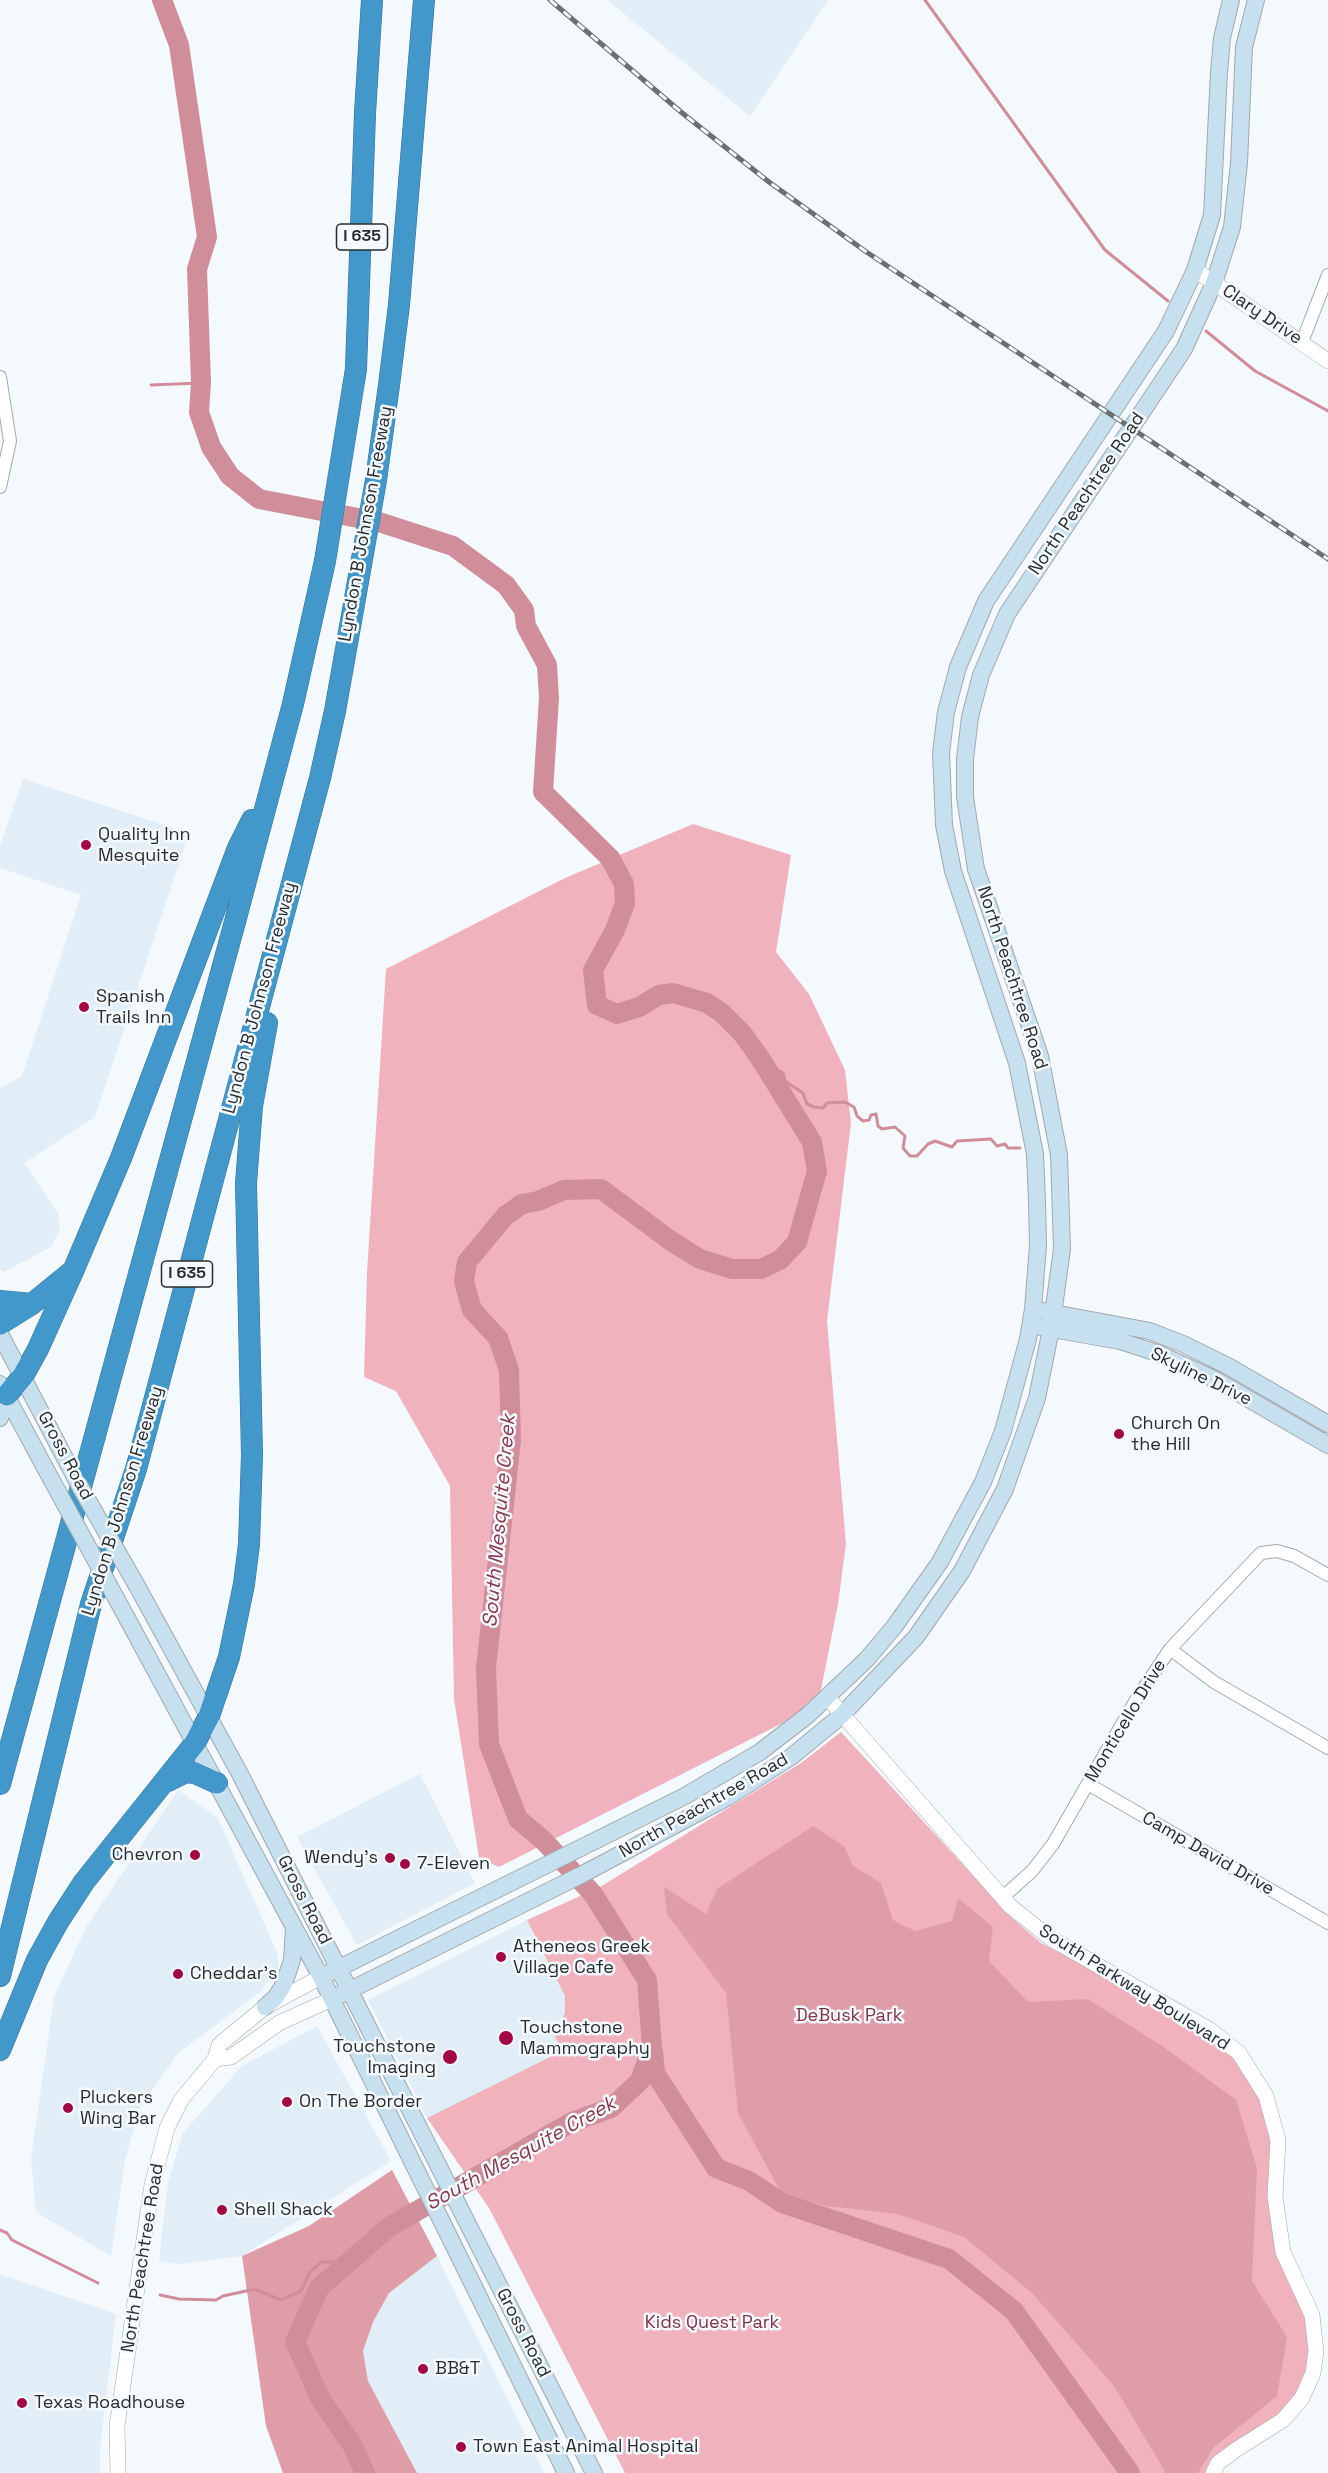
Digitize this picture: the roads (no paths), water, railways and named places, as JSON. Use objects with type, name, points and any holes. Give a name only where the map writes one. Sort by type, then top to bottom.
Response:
[{"type":"highway","points":[[365,113],[366,0]]},
{"type":"highway","name":"Lyndon B Johnson Freeway","points":[[0,1784],[272,779],[325,561],[356,369],[365,113],[372,0]]},
{"type":"highway","name":"Lyndon B Johnson Freeway","points":[[0,1977],[91,1604],[136,1469],[320,778],[376,480],[399,305],[423,8]]},
{"type":"highway","points":[[0,2050],[37,1960],[58,1922],[84,1882],[168,1781],[195,1743],[209,1716],[236,1628],[249,1544],[252,1455],[245,1212],[252,1106],[262,1044],[320,778]]},
{"type":"highway","points":[[3,1389],[23,1376],[38,1349],[74,1269],[122,1158],[238,848],[272,779]]},
{"type":"highway","points":[[0,1324],[32,1304],[74,1269]]},
{"type":"highway","points":[[0,1301],[32,1304]]},
{"type":"highway","points":[[168,1781],[186,1772],[195,1773],[217,1783]]},
{"type":"main road","name":"North Peachtree Road","points":[[321,1977],[685,1796],[760,1752],[826,1698],[867,1659],[894,1627],[923,1588],[963,1522],[983,1482],[1003,1431],[1034,1309],[1038,1246],[1035,1154],[1017,1063],[953,871],[942,799],[941,753],[946,712],[958,667],[986,601],[1166,331],[1195,270],[1212,215],[1222,38],[1231,0]]},
{"type":"main road","name":"North Peachtree Road","points":[[332,1999],[618,1855],[728,1797],[791,1757],[842,1715],[916,1637],[962,1571],[986,1529],[1025,1437],[1037,1398],[1052,1321],[1062,1249],[1059,1155],[1040,1056],[976,869],[965,797],[964,759],[970,717],[981,675],[1007,614],[1184,349],[1214,283],[1232,227],[1239,163],[1244,47],[1256,0]]},
{"type":"main road","points":[[1017,1063],[1040,1056]]},
{"type":"main road","name":"Skyline Drive","points":[[1034,1309],[1052,1321],[1157,1353],[1214,1379],[1328,1445]]},
{"type":"main road","name":"Skyline Drive","points":[[1030,1326],[1052,1321],[1150,1331],[1184,1344],[1226,1365],[1328,1424]]},
{"type":"main road","name":"Gross Road","points":[[0,1334],[265,1823],[594,2473]]},
{"type":"main road","points":[[0,1418],[3,1389]]},
{"type":"main road","name":"Gross Road","points":[[3,1389],[321,1977],[566,2473]]},
{"type":"main road","points":[[244,1834],[265,1823]]},
{"type":"main road","points":[[481,1898],[490,1920]]},
{"type":"main road","points":[[265,2007],[284,1984],[292,1960],[294,1927]]},
{"type":"main road","points":[[398,2135],[414,2118]]},
{"type":"main road","points":[[476,2292],[498,2284]]},
{"type":"main road","points":[[520,2381],[541,2369]]},
{"type":"street","name":"Clary Drive","points":[[1195,270],[1328,361]]},
{"type":"street","points":[[1302,342],[1328,275]]},
{"type":"street","points":[[0,377],[10,430],[7,462],[0,487]]},
{"type":"street","name":"Monticello Drive","points":[[1002,1898],[1049,1850],[1153,1672],[1170,1649],[1262,1554],[1278,1551],[1294,1556],[1328,1575]]},
{"type":"street","points":[[1170,1649],[1214,1682],[1328,1748]]},
{"type":"street","name":"South Parkway Boulevard","points":[[826,1698],[1002,1898],[1050,1938],[1210,2030],[1239,2053],[1251,2067],[1270,2107],[1278,2140],[1275,2197],[1283,2252],[1312,2314],[1316,2351],[1313,2373],[1302,2398],[1283,2420],[1218,2463],[1213,2473]]},
{"type":"street","name":"Camp David Drive","points":[[1088,1784],[1328,1923]]},
{"type":"street","name":"North Peachtree Road","points":[[118,2473],[117,2426],[152,2185],[162,2144],[172,2118],[187,2092],[215,2059],[219,2045],[265,2007],[321,1977]]},
{"type":"street","name":"North Peachtree Road","points":[[215,2059],[231,2057],[279,2023],[332,1999]]},
{"type":"waterway","name":"South Mesquite Creek","points":[[162,0],[179,45],[207,237],[197,269],[201,383],[199,412],[211,447],[230,476],[259,499],[379,522],[453,546],[506,585],[524,610],[526,626],[547,665],[549,698],[543,792],[610,858],[624,884],[625,903],[615,930],[593,970],[597,1005],[617,1014],[639,1007],[659,995],[673,993],[707,1003],[722,1013],[742,1033],[760,1058],[812,1142],[817,1171],[797,1242],[780,1260],[761,1269],[732,1269],[700,1259],[671,1241],[601,1189],[564,1190],[538,1201],[522,1204],[505,1216],[467,1262],[464,1281],[472,1310],[498,1338],[509,1370],[511,1440],[486,1668],[489,1744],[518,1819],[544,1841],[593,1894],[647,1980],[652,2047],[640,2081],[611,2108],[572,2122],[389,2227],[319,2288],[295,2342],[321,2400],[353,2446],[365,2473]]},
{"type":"waterway","points":[[925,0],[1105,250],[1168,301]]},
{"type":"waterway","points":[[1206,331],[1255,371],[1328,411]]},
{"type":"waterway","points":[[151,385],[201,383]]},
{"type":"waterway","points":[[763,1062],[783,1073],[785,1081],[803,1093],[807,1104],[823,1108],[827,1103],[845,1102],[854,1107],[857,1116],[863,1121],[869,1120],[871,1115],[876,1114],[878,1126],[882,1129],[895,1127],[905,1136],[903,1148],[910,1156],[917,1156],[928,1144],[935,1141],[952,1147],[957,1141],[991,1139],[997,1146],[1005,1144],[1008,1148],[1020,1148]]},
{"type":"waterway","points":[[653,2051],[655,2073],[716,2168],[749,2181],[782,2203],[949,2259],[1014,2311],[1130,2473]]},
{"type":"waterway","points":[[0,2230],[7,2233],[12,2240],[98,2283]]},
{"type":"waterway","points":[[160,2295],[179,2299],[216,2300],[223,2296],[255,2289],[281,2300],[301,2291],[309,2273],[321,2262],[349,2261]]},
{"type":"railway","points":[[550,0],[681,112],[769,182],[865,251],[1328,559]]},
{"type":"place","name":"Quality Inn Mesquite","points":[[86,845]]},
{"type":"place","name":"Spanish Trails Inn","points":[[84,1007]]},
{"type":"place","name":"Church On the Hill","points":[[1119,1434]]},
{"type":"place","name":"Chevron","points":[[195,1855]]},
{"type":"place","name":"Wendy's","points":[[390,1858]]},
{"type":"place","name":"7-Eleven","points":[[405,1864]]},
{"type":"place","name":"Atheneos Greek Village Cafe","points":[[501,1957]]},
{"type":"place","name":"Cheddar's","points":[[178,1974]]},
{"type":"place","name":"Touchstone Mammography","points":[[506,2038]]},
{"type":"place","name":"Touchstone Imaging","points":[[450,2057]]},
{"type":"place","name":"On The Border","points":[[287,2102]]},
{"type":"place","name":"Pluckers Wing Bar","points":[[68,2108]]},
{"type":"place","name":"Shell Shack","points":[[222,2210]]},
{"type":"place","name":"BB&T","points":[[423,2369]]},
{"type":"place","name":"Texas Roadhouse","points":[[22,2403]]},
{"type":"place","name":"Town East Animal Hospital","points":[[461,2447]]},
{"type":"park label","name":"DeBusk Park","points":[[849,2016]]},
{"type":"park label","name":"Kids Quest Park","points":[[712,2323]]}]
